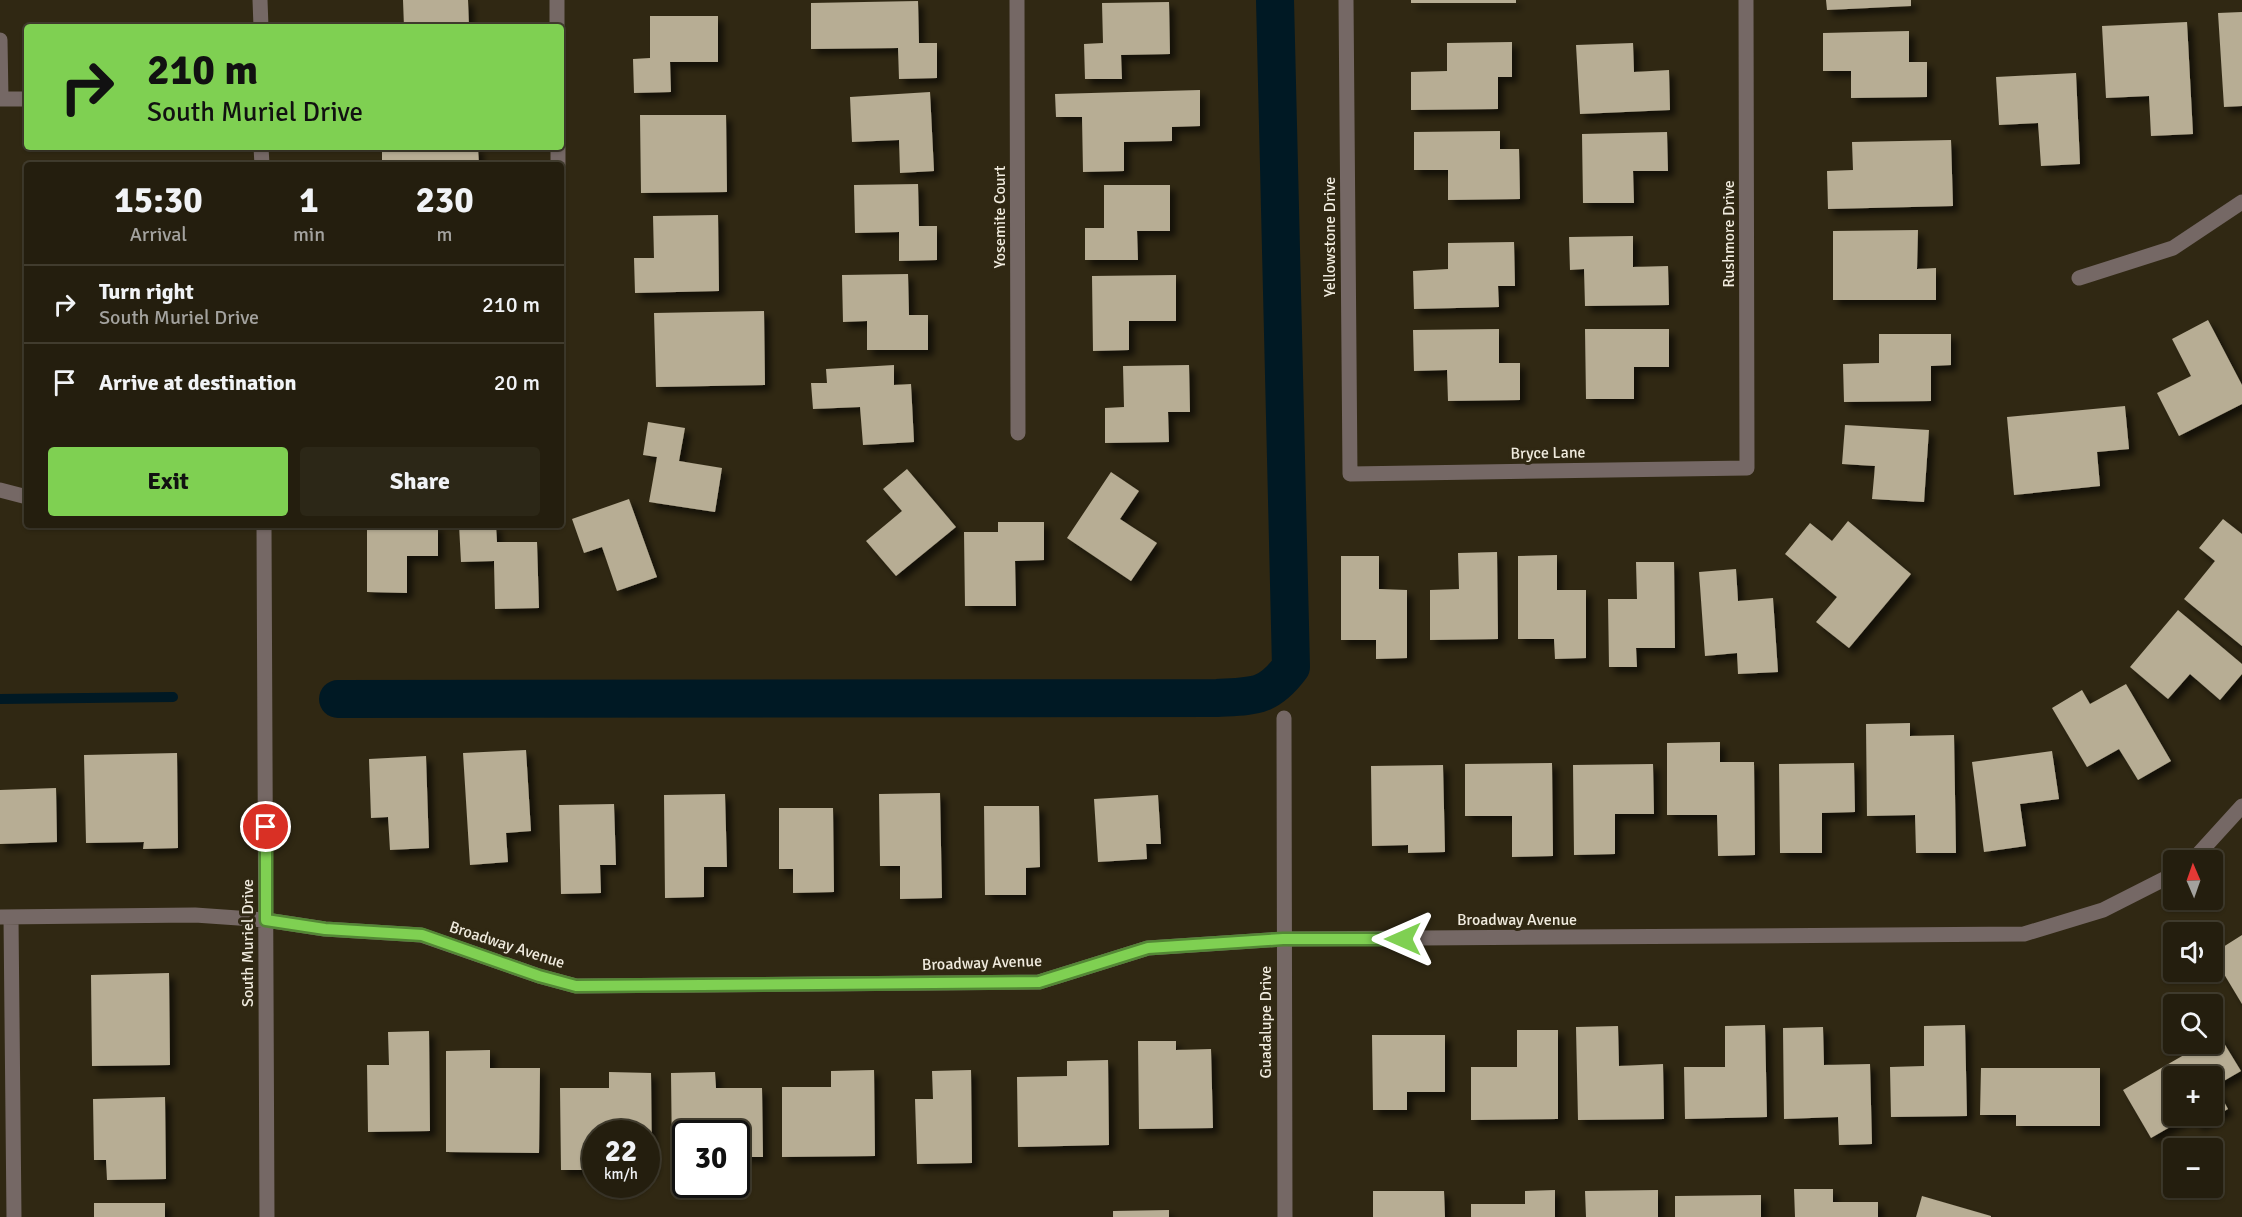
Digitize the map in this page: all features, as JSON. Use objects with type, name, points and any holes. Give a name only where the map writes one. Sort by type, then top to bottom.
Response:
[{"type":"street","points":[[260,0],[261,24]]},
{"type":"street","points":[[557,0],[557,24]]},
{"type":"street","name":"Yosemite Court","points":[[1017,0],[1018,433]]},
{"type":"street","name":"Yellowstone Drive","points":[[1346,0],[1350,474]]},
{"type":"street","name":"Rushmore Drive","points":[[1746,0],[1747,468]]},
{"type":"street","points":[[0,40],[1,99],[24,99]]},
{"type":"street","points":[[2079,278],[2173,248],[2242,202]]},
{"type":"street","name":"Bryce Lane","points":[[1350,474],[1747,468]]},
{"type":"street","points":[[0,490],[24,496]]},
{"type":"street","name":"South Muriel Drive","points":[[264,528],[267,1217]]},
{"type":"street","name":"Guadalupe Drive","points":[[1284,718],[1285,1217]]},
{"type":"street","points":[[2202,850],[2242,806]]},
{"type":"street","name":"Broadway Avenue","points":[[6,917],[195,915],[266,920],[325,929],[422,935],[539,976],[576,986],[1039,982],[1148,948],[1283,939],[2024,934],[2103,910],[2163,880]]},
{"type":"street","points":[[6,917],[14,1217]]},
{"type":"building","points":[[403,0],[468,0],[469,24],[404,24]]},
{"type":"building","points":[[1411,0],[1516,0],[1516,3],[1411,3]]},
{"type":"building","points":[[1826,0],[1911,0],[1911,6],[1827,10]]},
{"type":"building","points":[[918,1],[919,43],[937,43],[937,78],[899,79],[898,48],[811,49],[811,3]]},
{"type":"building","points":[[1169,2],[1170,54],[1121,55],[1122,79],[1085,79],[1084,44],[1103,43],[1102,3]]},
{"type":"building","points":[[2242,12],[2242,106],[2224,107],[2218,13]]},
{"type":"building","points":[[650,16],[718,16],[718,62],[670,62],[671,92],[634,93],[633,59],[650,58]]},
{"type":"building","points":[[2187,22],[2193,134],[2151,136],[2149,96],[2106,98],[2102,26]]},
{"type":"building","points":[[1909,31],[1909,62],[1927,62],[1927,97],[1851,98],[1851,71],[1823,71],[1823,33]]},
{"type":"building","points":[[1512,42],[1512,77],[1498,77],[1498,109],[1411,110],[1411,72],[1447,71],[1447,43]]},
{"type":"building","points":[[1633,43],[1634,72],[1669,70],[1670,110],[1580,114],[1576,45]]},
{"type":"building","points":[[2076,73],[2080,164],[2041,166],[2038,123],[1999,125],[1996,77]]},
{"type":"building","points":[[1200,90],[1200,126],[1172,127],[1172,141],[1124,142],[1124,171],[1083,172],[1082,117],[1056,117],[1055,94]]},
{"type":"building","points":[[930,92],[934,171],[900,173],[899,140],[852,142],[850,97]]},
{"type":"building","points":[[640,115],[726,115],[727,192],[641,193]]},
{"type":"building","points":[[1500,131],[1500,149],[1519,149],[1520,199],[1448,200],[1448,170],[1414,170],[1414,132]]},
{"type":"building","points":[[1667,132],[1668,171],[1633,171],[1634,203],[1583,203],[1582,134]]},
{"type":"building","points":[[1951,140],[1953,206],[1828,209],[1827,171],[1853,170],[1852,142]]},
{"type":"building","points":[[382,150],[478,150],[479,162],[382,162]]},
{"type":"building","points":[[918,184],[919,226],[937,226],[937,260],[899,261],[899,232],[855,233],[854,185]]},
{"type":"building","points":[[1104,185],[1170,185],[1170,231],[1137,231],[1138,260],[1085,260],[1085,228],[1104,228]]},
{"type":"building","points":[[718,215],[719,291],[635,293],[634,258],[654,258],[653,216]]},
{"type":"building","points":[[1918,230],[1917,269],[1936,268],[1936,300],[1833,300],[1833,231]]},
{"type":"building","points":[[1633,236],[1633,267],[1668,266],[1669,305],[1585,306],[1584,269],[1570,270],[1569,237]]},
{"type":"building","points":[[1514,242],[1515,286],[1498,286],[1499,307],[1414,309],[1413,271],[1448,269],[1448,243]]},
{"type":"building","points":[[908,274],[909,315],[928,315],[928,350],[867,350],[867,321],[843,322],[842,275]]},
{"type":"building","points":[[1176,275],[1176,321],[1129,321],[1129,350],[1093,351],[1092,276]]},
{"type":"building","points":[[764,311],[765,385],[656,387],[654,313]]},
{"type":"building","points":[[2208,320],[2242,385],[2242,404],[2179,436],[2157,393],[2191,376],[2172,339]]},
{"type":"building","points":[[1499,329],[1499,363],[1520,363],[1520,400],[1448,401],[1447,370],[1414,371],[1413,330]]},
{"type":"building","points":[[1585,329],[1669,329],[1669,367],[1634,367],[1634,399],[1586,399]]},
{"type":"building","points":[[1879,334],[1951,334],[1951,365],[1931,366],[1931,401],[1844,402],[1843,364],[1879,363]]},
{"type":"building","points":[[894,365],[894,385],[911,384],[914,442],[863,445],[860,407],[813,409],[811,383],[827,383],[826,369]]},
{"type":"building","points":[[1189,365],[1190,412],[1168,412],[1169,442],[1105,443],[1105,408],[1124,407],[1123,366]]},
{"type":"building","points":[[2125,406],[2129,449],[2097,452],[2100,486],[2014,495],[2007,417]]},
{"type":"building","points":[[648,422],[685,428],[679,461],[722,468],[715,512],[649,502],[657,457],[643,455]]},
{"type":"building","points":[[1845,425],[1929,430],[1924,502],[1872,499],[1875,466],[1842,464]]},
{"type":"building","points":[[907,469],[956,527],[896,576],[866,541],[902,511],[883,489]]},
{"type":"building","points":[[1111,472],[1139,491],[1120,519],[1157,543],[1131,581],[1067,538]]},
{"type":"building","points":[[629,499],[657,577],[617,591],[602,547],[584,553],[572,519]]},
{"type":"building","points":[[2223,519],[2242,534],[2242,646],[2184,599],[2215,561],[2199,548]]},
{"type":"building","points":[[1848,521],[1911,574],[1849,648],[1816,622],[1837,597],[1785,554],[1810,523],[1832,541]]},
{"type":"building","points":[[998,522],[1044,522],[1044,560],[1015,561],[1016,606],[965,606],[964,532],[998,532]]},
{"type":"building","points":[[438,528],[438,556],[407,556],[407,593],[367,592],[367,529]]},
{"type":"building","points":[[459,528],[496,528],[497,542],[537,542],[539,608],[495,609],[494,561],[461,562]]},
{"type":"building","points":[[1497,552],[1498,639],[1430,640],[1430,590],[1459,589],[1458,553]]},
{"type":"building","points":[[1557,555],[1557,590],[1586,590],[1586,658],[1555,659],[1554,639],[1518,639],[1518,556]]},
{"type":"building","points":[[1341,556],[1379,556],[1379,589],[1407,590],[1407,658],[1376,659],[1376,640],[1341,640]]},
{"type":"building","points":[[1636,562],[1674,562],[1675,648],[1636,648],[1637,667],[1609,667],[1608,599],[1637,599]]},
{"type":"building","points":[[1736,569],[1738,601],[1773,598],[1778,672],[1738,674],[1737,653],[1705,656],[1699,572]]},
{"type":"building","points":[[2178,610],[2242,664],[2242,674],[2220,700],[2190,674],[2168,699],[2130,667]]},
{"type":"building","points":[[2126,684],[2171,761],[2138,780],[2119,749],[2087,767],[2052,708],[2082,690],[2090,704]]},
{"type":"building","points":[[1910,723],[1910,736],[1954,735],[1956,853],[1916,853],[1915,815],[1867,816],[1866,724]]},
{"type":"building","points":[[1720,742],[1720,762],[1754,762],[1755,855],[1718,856],[1717,815],[1667,815],[1667,743]]},
{"type":"building","points":[[526,750],[531,831],[506,833],[508,862],[470,865],[463,753]]},
{"type":"building","points":[[2052,751],[2059,799],[2020,804],[2026,846],[1984,852],[1972,762]]},
{"type":"building","points":[[177,753],[178,848],[143,849],[144,842],[86,843],[84,755]]},
{"type":"building","points":[[426,756],[429,848],[390,850],[388,817],[371,818],[369,759]]},
{"type":"building","points":[[1552,763],[1553,856],[1512,857],[1512,816],[1465,816],[1465,764]]},
{"type":"building","points":[[1854,763],[1855,812],[1822,813],[1822,853],[1780,853],[1779,764]]},
{"type":"building","points":[[1653,764],[1654,814],[1615,814],[1615,854],[1574,855],[1573,765]]},
{"type":"building","points":[[1443,765],[1445,852],[1408,853],[1408,845],[1372,846],[1371,766]]},
{"type":"building","points":[[56,788],[57,842],[0,844],[0,790]]},
{"type":"building","points":[[940,793],[942,898],[900,899],[900,866],[880,866],[879,794]]},
{"type":"building","points":[[725,794],[727,867],[704,867],[704,897],[665,898],[664,795]]},
{"type":"building","points":[[1158,795],[1161,844],[1146,844],[1147,859],[1098,862],[1094,799]]},
{"type":"building","points":[[614,804],[616,865],[600,865],[601,893],[561,894],[559,805]]},
{"type":"building","points":[[984,806],[1039,806],[1040,867],[1026,868],[1026,895],[985,895]]},
{"type":"building","points":[[779,808],[833,808],[834,892],[793,893],[793,869],[779,869]]},
{"type":"building","points":[[2242,935],[2242,1004],[2223,972],[2223,947]]},
{"type":"building","points":[[169,973],[170,1065],[92,1066],[91,975]]},
{"type":"building","points":[[1765,1025],[1767,1117],[1685,1119],[1684,1067],[1725,1067],[1725,1026]]},
{"type":"building","points":[[1965,1025],[1967,1116],[1891,1117],[1890,1067],[1924,1066],[1924,1026]]},
{"type":"building","points":[[1618,1026],[1619,1066],[1663,1064],[1664,1119],[1578,1120],[1576,1027]]},
{"type":"building","points":[[1823,1027],[1824,1065],[1870,1064],[1872,1144],[1839,1145],[1838,1117],[1784,1119],[1783,1028]]},
{"type":"building","points":[[1517,1030],[1558,1030],[1558,1119],[1471,1120],[1471,1067],[1517,1067]]},
{"type":"building","points":[[429,1031],[430,1131],[368,1132],[367,1065],[389,1065],[388,1032]]},
{"type":"building","points":[[1372,1035],[1445,1035],[1445,1092],[1407,1092],[1407,1110],[1373,1110]]},
{"type":"building","points":[[1138,1041],[1176,1041],[1176,1050],[1211,1049],[1213,1128],[1139,1129]]},
{"type":"building","points":[[2223,1042],[2241,1071],[2223,1081],[2223,1066],[2165,1066],[2186,1054],[2223,1054]]},
{"type":"building","points":[[490,1050],[490,1068],[540,1068],[539,1153],[446,1152],[446,1051]]},
{"type":"building","points":[[1108,1060],[1109,1145],[1018,1147],[1017,1077],[1067,1076],[1067,1061]]},
{"type":"building","points":[[2163,1067],[2163,1126],[2172,1126],[2151,1138],[2123,1090]]},
{"type":"building","points":[[1981,1068],[2100,1068],[2100,1126],[2016,1126],[2016,1115],[1980,1115]]},
{"type":"building","points":[[874,1070],[875,1156],[782,1157],[782,1087],[831,1087],[831,1071]]},
{"type":"building","points":[[971,1070],[972,1163],[917,1164],[915,1099],[933,1099],[932,1071]]},
{"type":"building","points":[[609,1072],[651,1073],[651,1120],[582,1120],[582,1170],[561,1170],[560,1088],[609,1088]]},
{"type":"building","points":[[715,1072],[716,1088],[762,1088],[763,1157],[750,1157],[750,1120],[672,1120],[672,1158],[671,1073]]},
{"type":"building","points":[[165,1097],[166,1179],[107,1180],[106,1160],[94,1160],[93,1099]]},
{"type":"building","points":[[2223,1100],[2228,1109],[2223,1112]]},
{"type":"building","points":[[1794,1189],[1833,1189],[1833,1202],[1878,1202],[1878,1217],[1795,1217]]},
{"type":"building","points":[[1555,1190],[1555,1217],[1471,1217],[1471,1204],[1525,1204],[1525,1191]]},
{"type":"building","points":[[1658,1190],[1658,1217],[1586,1217],[1585,1191]]},
{"type":"building","points":[[1373,1191],[1444,1191],[1445,1217],[1373,1217]]},
{"type":"building","points":[[1761,1195],[1761,1217],[1675,1217],[1675,1196]]},
{"type":"building","points":[[1922,1196],[1991,1216],[1991,1217],[1916,1217]]},
{"type":"building","points":[[94,1203],[165,1203],[165,1217],[94,1217]]},
{"type":"building","points":[[1169,1210],[1169,1217],[1113,1217],[1113,1211]]},
{"type":"waterway","points":[[338,699],[1217,698],[1251,695],[1275,685],[1291,667],[1275,0]]},
{"type":"waterway","points":[[0,699],[173,697]]},
{"type":"route","points":[[266,827],[266,920],[325,929],[422,935],[539,976],[576,986],[1039,982],[1148,948],[1283,939],[1403,939]]}]
